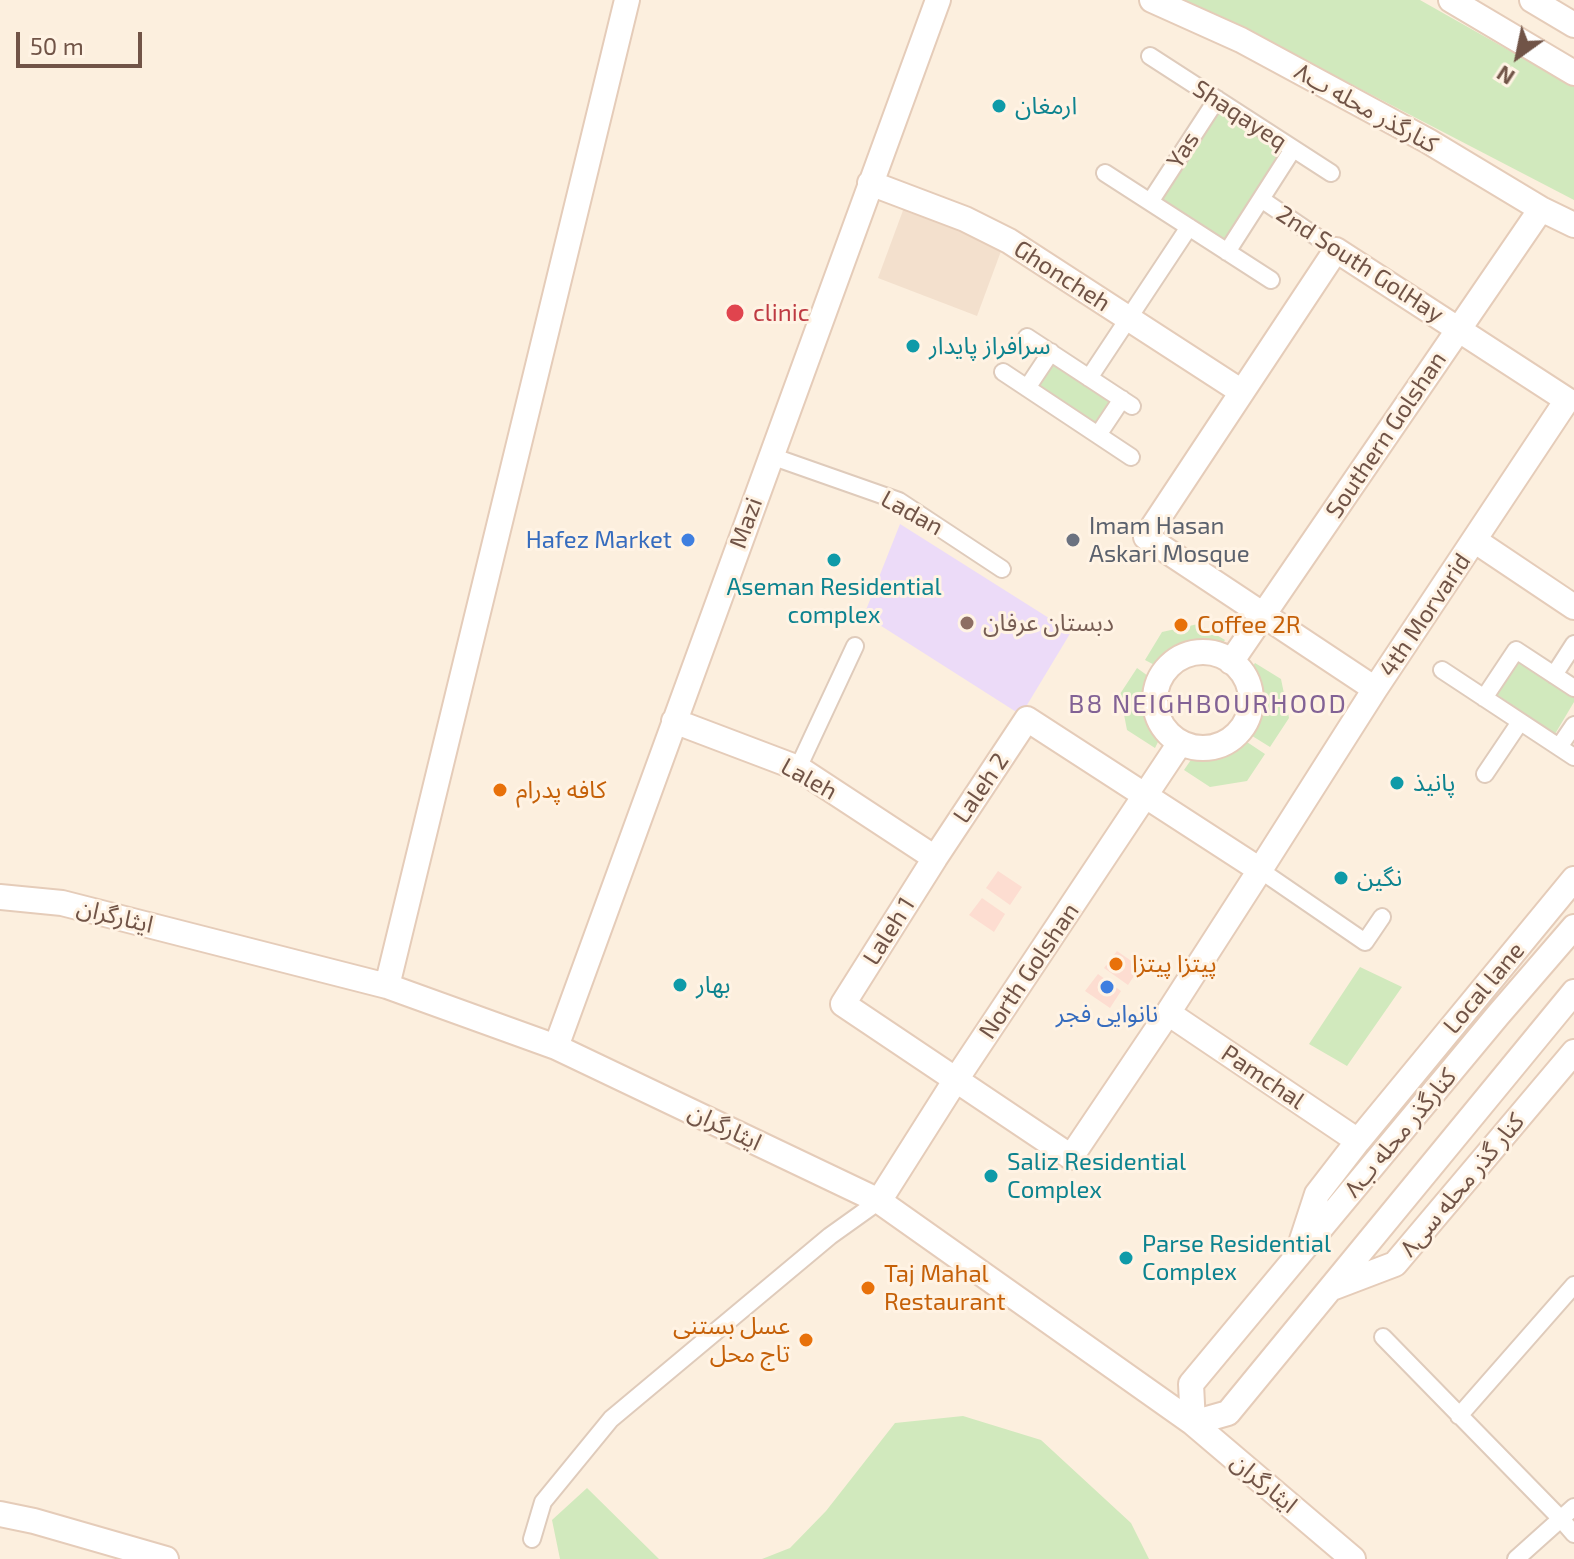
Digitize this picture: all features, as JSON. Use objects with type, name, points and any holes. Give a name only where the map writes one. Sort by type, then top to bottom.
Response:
[{"type":"street","points":[[387,986],[627,0]]},
{"type":"street","name":"Mazi","points":[[556,1047],[938,0]]},
{"type":"street","name":"کنارگذر محله ب۸","points":[[1152,0],[1241,40],[1428,141],[1541,209],[1574,225]]},
{"type":"street","points":[[1451,0],[1574,73]]},
{"type":"street","points":[[1532,0],[1574,25]]},
{"type":"street","name":"Shaqayeq","points":[[1150,56],[1331,173]]},
{"type":"street","name":"Yas","points":[[1150,202],[1217,99]]},
{"type":"street","points":[[1227,252],[1293,149]]},
{"type":"street","points":[[1105,173],[1271,280]]},
{"type":"street","name":"Ghoncheh","points":[[870,183],[965,219],[1009,241],[1242,392]]},
{"type":"street","name":"2nd South GolHay","points":[[1261,199],[1571,402]]},
{"type":"street","name":"Southern Golshan","points":[[1231,662],[1541,209]]},
{"type":"street","points":[[1089,378],[1189,227]]},
{"type":"street","points":[[1336,250],[1146,537],[1375,689]]},
{"type":"street","points":[[1027,337],[1127,402],[1098,435]]},
{"type":"street","points":[[1027,388],[1051,352]]},
{"type":"street","points":[[1003,372],[1131,457]]},
{"type":"street","name":"4th Morvarid","points":[[955,1081],[1071,1157],[1168,1013],[1375,689],[1571,402]]},
{"type":"street","name":"Ladan","points":[[771,456],[899,501],[1002,569]]},
{"type":"street","points":[[1474,540],[1574,607]]},
{"type":"street","points":[[1554,675],[1574,644]]},
{"type":"street","points":[[798,768],[855,646]]},
{"type":"street","points":[[1484,698],[1516,650],[1574,688]]},
{"type":"street","points":[[1204,652],[1219,655],[1244,675],[1250,690],[1251,705],[1247,721],[1238,734],[1210,748],[1194,748],[1180,743],[1167,733],[1158,719],[1154,704],[1162,673],[1188,654],[1204,652]]},
{"type":"street","points":[[1442,670],[1574,757]]},
{"type":"street","name":"Laleh 2","points":[[935,858],[1027,719],[1146,795]]},
{"type":"street","name":"Laleh","points":[[674,721],[798,768],[935,858]]},
{"type":"street","points":[[1485,774],[1520,722]]},
{"type":"street","points":[[1559,747],[1574,725]]},
{"type":"street","name":"North Golshan","points":[[879,1201],[1180,743]]},
{"type":"street","points":[[1146,795],[1365,942],[1382,917]]},
{"type":"street","name":"Laleh 1","points":[[935,858],[843,1004],[955,1081]]},
{"type":"street","name":"Local lane","points":[[1296,1258],[1317,1194],[1574,879]]},
{"type":"street","name":"ایثارگران","points":[[0,897],[62,903],[387,986],[556,1047],[879,1201],[1193,1423],[1353,1559]]},
{"type":"street","name":"کنارگذر محله ب۸","points":[[1193,1423],[1191,1384],[1574,927]]},
{"type":"street","points":[[1193,1423],[1228,1413],[1574,992]]},
{"type":"street","name":"Pamchal","points":[[1168,1013],[1358,1141]]},
{"type":"street","name":"کنار گذر محله سی۸","points":[[1329,1289],[1395,1264],[1574,1052]]},
{"type":"street","points":[[532,1539],[543,1502],[611,1419],[830,1236],[879,1201]]},
{"type":"street","points":[[1459,1416],[1574,1285]]},
{"type":"street","points":[[1383,1337],[1459,1416],[1568,1513],[1574,1534]]},
{"type":"street","points":[[1516,1559],[1568,1513]]},
{"type":"street","points":[[0,1514],[166,1559]]},
{"type":"shaded area","points":[[905,205],[1004,243],[977,316],[878,278]]},
{"type":"shaded area","name":"دبستان عرفان","points":[[900,524],[1071,632],[1021,715],[864,615]]},
{"type":"shaded area","points":[[998,871],[1022,887],[1010,905],[986,888]]},
{"type":"shaded area","points":[[982,898],[1005,914],[994,932],[969,915]]},
{"type":"shaded area","points":[[1117,951],[1140,967],[1128,985],[1104,968]]},
{"type":"shaded area","points":[[1098,974],[1121,991],[1110,1008],[1085,991]]},
{"type":"green space","points":[[1180,0],[1420,0],[1574,87],[1574,200],[1241,27]]},
{"type":"green space","points":[[1218,107],[1284,150],[1224,242],[1158,199]]},
{"type":"green space","points":[[1052,357],[1115,399],[1096,430],[1032,388]]},
{"type":"green space","points":[[1198,624],[1225,640],[1218,651],[1206,649],[1190,652],[1174,659],[1164,670],[1145,660],[1162,632]]},
{"type":"green space","points":[[1518,659],[1574,695],[1574,702],[1555,734],[1496,694]]},
{"type":"green space","points":[[1255,663],[1281,679],[1289,718],[1270,747],[1249,734],[1260,709],[1259,693],[1247,674]]},
{"type":"green space","points":[[1137,668],[1155,681],[1150,704],[1153,720],[1162,734],[1155,748],[1127,730],[1120,694]]},
{"type":"green space","points":[[1244,740],[1265,754],[1247,781],[1210,787],[1184,770],[1197,751],[1220,757],[1234,751]]},
{"type":"green space","points":[[1360,967],[1402,987],[1347,1066],[1309,1044]]},
{"type":"green space","points":[[963,1416],[1041,1440],[1131,1523],[1149,1559],[762,1559],[790,1548],[826,1511],[895,1423]]},
{"type":"green space","points":[[587,1488],[659,1559],[560,1559],[552,1520]]},
{"type":"place","name":"ارمغان","points":[[999,106]]},
{"type":"place","name":"clinic","points":[[735,313]]},
{"type":"place","name":"سرافراز پایدار","points":[[913,346]]},
{"type":"place","name":"Hafez Market","points":[[688,540]]},
{"type":"place","name":"Imam Hasan Askari Mosque","points":[[1073,540]]},
{"type":"place","name":"Aseman Residential complex","points":[[834,560]]},
{"type":"place","name":"دبستان عرفان","points":[[967,623]]},
{"type":"place","name":"Coffee 2R","points":[[1181,625]]},
{"type":"place","name":"پانیذ","points":[[1397,783]]},
{"type":"place","name":"کافه پدرام","points":[[500,790]]},
{"type":"place","name":"نگین","points":[[1341,878]]},
{"type":"place","name":"پیتزا پیتزا","points":[[1116,964]]},
{"type":"place","name":"بهار","points":[[680,985]]},
{"type":"place","name":"نانوایی فجر","points":[[1107,987]]},
{"type":"place","name":"Saliz Residential Complex","points":[[991,1176]]},
{"type":"place","name":"Parse Residential Complex","points":[[1126,1258]]},
{"type":"place","name":"Taj Mahal Restaurant","points":[[868,1288]]},
{"type":"place","name":"عسل بستنی تاج محل","points":[[806,1340]]},
{"type":"district","name":"B8 NEIGHBOURHOOD","points":[[1208,704]]}]
